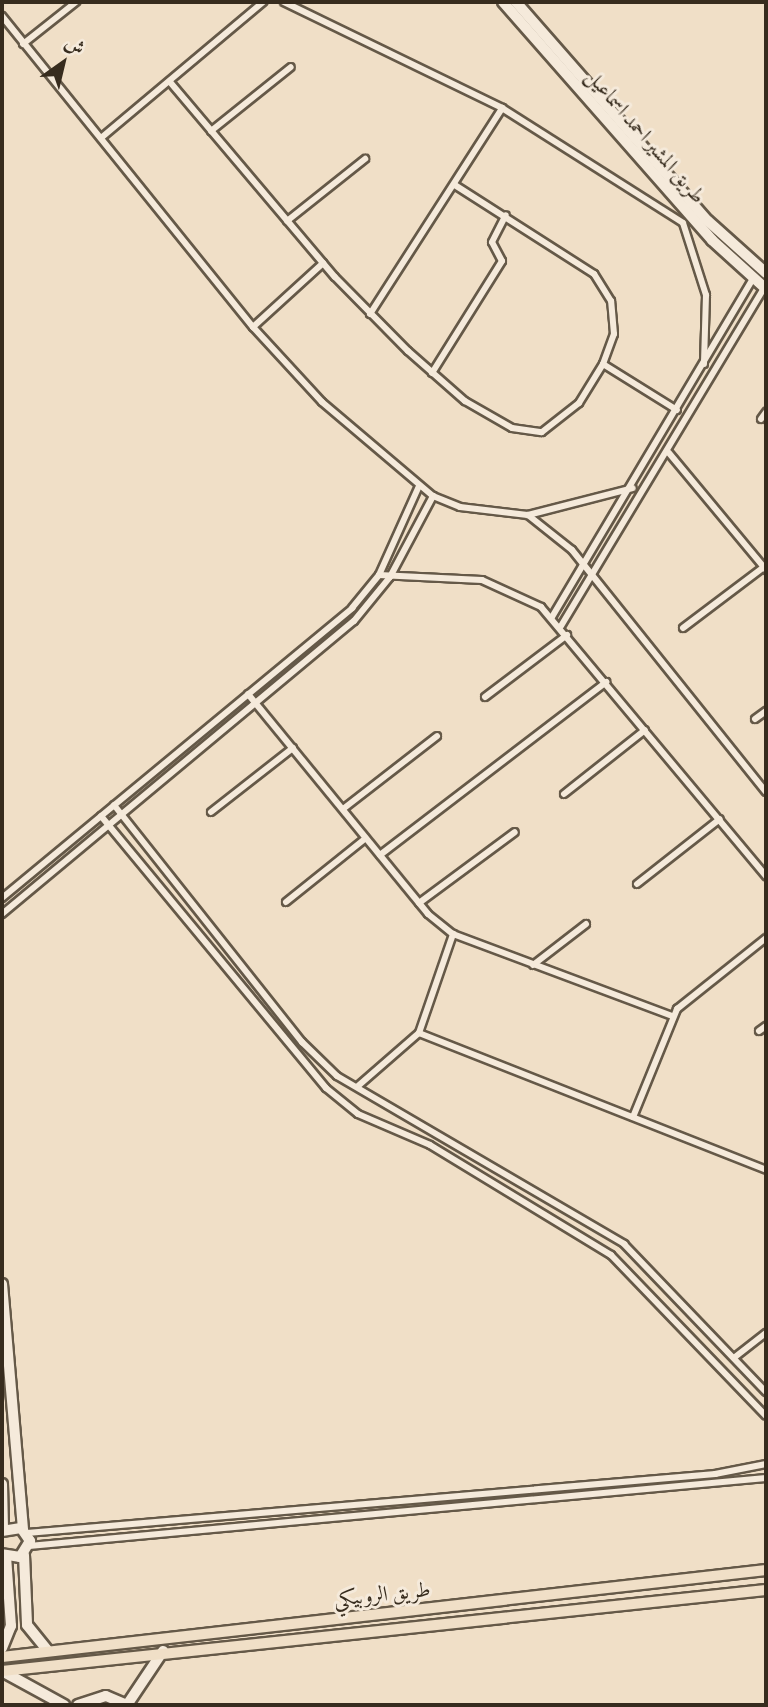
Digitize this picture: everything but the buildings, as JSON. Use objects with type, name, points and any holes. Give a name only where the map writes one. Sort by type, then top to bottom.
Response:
[{"type":"main road","name":"طريق الروبيكي","points":[[2,1657],[766,1570]]},
{"type":"main road","name":"طريق الروبيكي","points":[[2,1671],[163,1651],[766,1590]]},
{"type":"street","points":[[23,44],[76,2]]},
{"type":"street","points":[[101,138],[263,2]]},
{"type":"street","points":[[284,2],[502,108],[687,220],[706,295],[704,364]]},
{"type":"street","name":"طريق المشير احمد اسماعيل","points":[[503,2],[687,220],[751,279],[765,288]]},
{"type":"street","name":"طريق المشير احمد اسماعيل","points":[[516,2],[708,221],[762,269]]},
{"type":"street","points":[[2,16],[253,327],[322,402],[418,486],[433,496],[460,507],[528,515],[633,488]]},
{"type":"street","points":[[211,131],[291,67]]},
{"type":"street","points":[[170,82],[323,263],[370,314],[465,401],[533,433],[579,403],[603,364],[614,311],[601,282],[506,215],[455,185]]},
{"type":"street","points":[[370,314],[502,108]]},
{"type":"street","points":[[287,220],[365,159]]},
{"type":"street","points":[[432,373],[502,261],[492,242],[506,215]]},
{"type":"street","points":[[253,327],[323,263]]},
{"type":"street","points":[[552,617],[584,562],[633,488],[751,279],[762,269]]},
{"type":"street","points":[[561,626],[669,453],[765,288]]},
{"type":"street","points":[[603,364],[677,410]]},
{"type":"street","points":[[761,419],[766,412]]},
{"type":"street","points":[[669,453],[765,569],[683,628]]},
{"type":"street","points":[[11,906],[3,897],[352,608],[379,575],[418,486]]},
{"type":"street","points":[[2,914],[354,621],[390,577],[433,496]]},
{"type":"street","points":[[528,515],[584,562],[766,792]]},
{"type":"street","points":[[379,575],[482,580],[522,595],[552,617],[766,876]]},
{"type":"street","points":[[485,697],[567,635]]},
{"type":"street","points":[[380,855],[607,682]]},
{"type":"street","points":[[248,694],[419,903],[453,934],[672,1016]]},
{"type":"street","points":[[755,719],[766,711]]},
{"type":"street","points":[[564,794],[645,730]]},
{"type":"street","points":[[342,809],[437,736]]},
{"type":"street","points":[[211,812],[293,748]]},
{"type":"street","points":[[114,804],[302,1042],[337,1076],[624,1244],[766,1392]]},
{"type":"street","points":[[101,816],[326,1088],[358,1114],[430,1146],[611,1255],[766,1416]]},
{"type":"street","points":[[637,884],[720,819]]},
{"type":"street","points":[[419,903],[515,832]]},
{"type":"street","points":[[285,902],[366,838]]},
{"type":"street","points":[[533,965],[586,924]]},
{"type":"street","points":[[358,1086],[419,1033],[453,934]]},
{"type":"street","points":[[633,1117],[672,1016],[766,938]]},
{"type":"street","points":[[759,1031],[766,1026]]},
{"type":"street","points":[[419,1033],[766,1170]]},
{"type":"street","points":[[2,1284],[27,1550],[27,1625],[48,1651]]},
{"type":"street","points":[[735,1357],[766,1333]]},
{"type":"street","points":[[2,1484],[3,1530],[25,1531],[715,1474],[766,1464]]},
{"type":"street","points":[[2,1647],[11,1626],[4,1555],[27,1550],[766,1478]]},
{"type":"street","points":[[78,1705],[106,1696],[127,1705],[163,1651]]},
{"type":"street","points":[[2,1671],[64,1705]]}]
